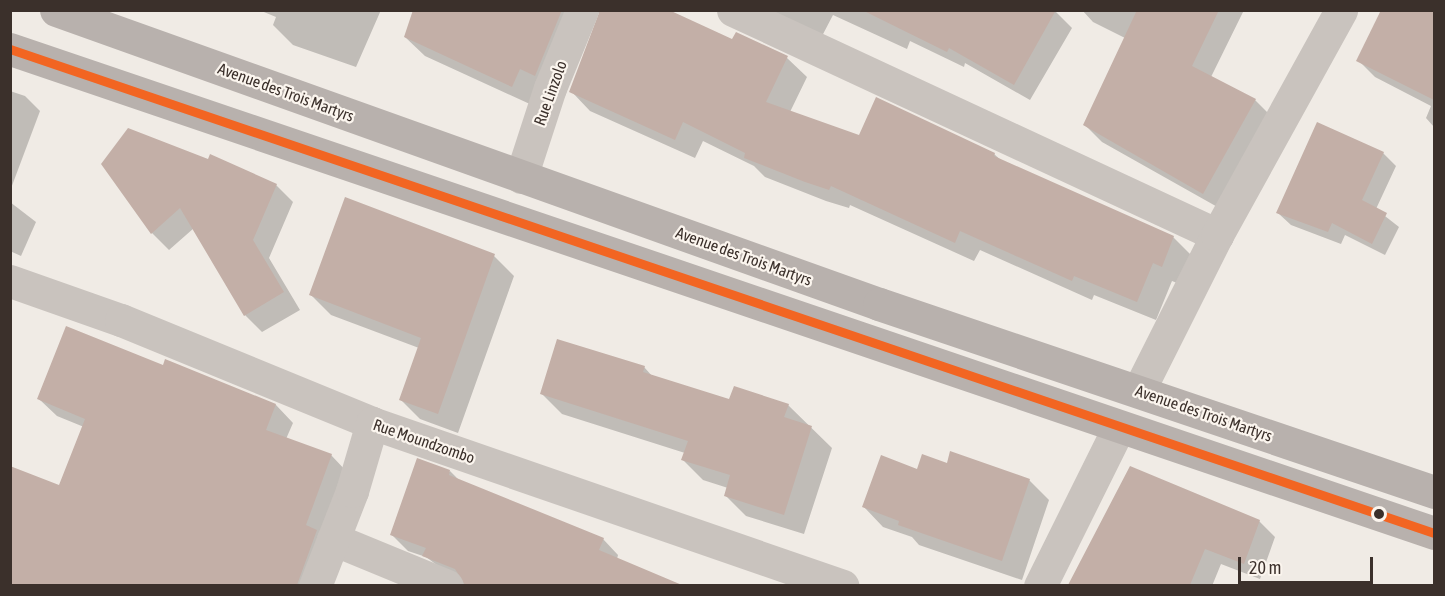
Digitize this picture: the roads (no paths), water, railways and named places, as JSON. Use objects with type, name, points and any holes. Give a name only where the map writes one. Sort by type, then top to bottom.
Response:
[{"type":"main road","name":"Avenue des Trois Martyrs","points":[[56,10],[879,304],[1139,390],[1423,488]]},
{"type":"main road","points":[[10,49],[1118,429],[1434,533]]},
{"type":"main road","points":[[1400,522],[1423,488]]},
{"type":"street","name":"Rue Linzolo","points":[[521,177],[550,88],[582,10]]},
{"type":"street","points":[[733,10],[1218,235]]},
{"type":"street","points":[[1139,390],[1218,235],[1341,10]]},
{"type":"street","name":"Rue Moundzombo","points":[[10,281],[122,320],[372,423],[843,585]]},
{"type":"street","points":[[315,585],[372,423]]},
{"type":"street","points":[[1040,585],[1118,429]]},
{"type":"street","points":[[333,539],[447,585]]}]
